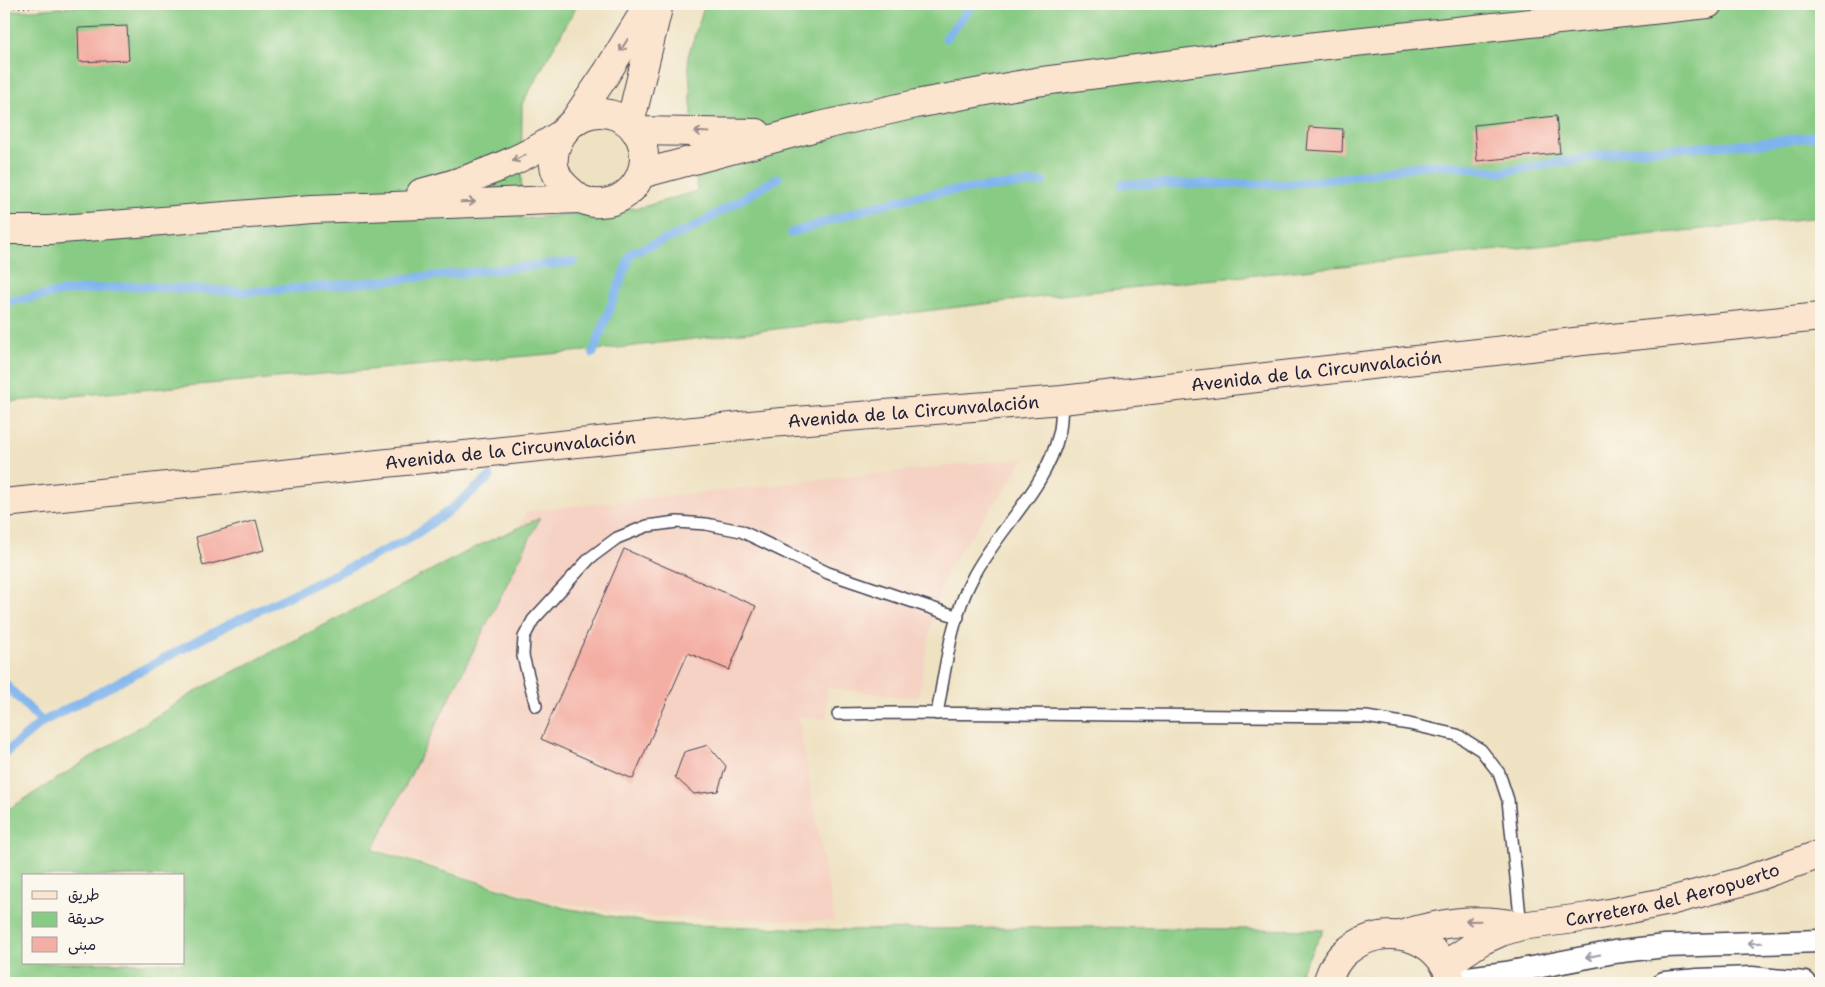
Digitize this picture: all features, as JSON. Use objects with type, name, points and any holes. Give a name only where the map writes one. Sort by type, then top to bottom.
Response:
[{"type":"street","points":[[580,199],[558,178],[554,163],[555,148],[606,74],[649,4]]},
{"type":"street","points":[[632,127],[660,4]]},
{"type":"street","points":[[642,174],[811,129],[916,104],[1054,79],[1317,46],[1708,4]]},
{"type":"street","points":[[4,230],[49,230],[367,205],[580,199],[594,203],[609,202],[622,197],[634,187],[642,174],[644,149],[640,137],[632,127],[610,114],[585,115],[518,159],[486,173],[452,185],[367,205]]},
{"type":"street","points":[[632,127],[726,133],[811,129]]},
{"type":"street","name":"Avenida de la Circunvalación","points":[[4,504],[770,423],[1062,400],[1821,317]]},
{"type":"street","name":"Carretera del Aeropuerto","points":[[1450,976],[1481,941],[1500,932],[1522,926],[1589,917],[1670,901],[1742,882],[1821,854]]},
{"type":"street","name":"Carretera del Aeropuerto","points":[[1327,983],[1333,967],[1345,952],[1361,940],[1380,934],[1400,934],[1460,921],[1494,922],[1522,926]]},
{"type":"street","points":[[1400,934],[1418,940],[1434,951],[1450,976],[1515,971],[1623,950],[1665,946],[1821,940]]},
{"type":"street","points":[[1664,983],[1752,978],[1805,983]]},
{"type":"lane","points":[[937,714],[949,649],[971,580],[984,557],[1039,483],[1060,432],[1062,400]]},
{"type":"lane","points":[[536,706],[524,656],[524,637],[533,620],[590,558],[617,538],[647,526],[677,522],[706,524],[741,531],[828,573],[958,617]]},
{"type":"lane","points":[[838,714],[1366,717],[1457,735],[1481,750],[1499,773],[1508,800],[1522,926]]},
{"type":"lane","points":[[1793,942],[1821,930]]},
{"type":"path","points":[[4,6],[196,4]]},
{"type":"shaded area","points":[[1025,458],[948,568],[937,600],[918,698],[827,688],[827,719],[798,717],[835,922],[642,916],[550,901],[359,842],[527,511]]},
{"type":"green space","points":[[114,4],[578,4],[522,104],[521,219],[643,207],[697,191],[688,56],[705,4],[1821,4],[1821,217],[1050,296],[618,348],[4,402],[4,12]]},
{"type":"green space","points":[[540,518],[373,850],[564,908],[656,924],[849,930],[1092,927],[1324,930],[1294,983],[4,983],[4,812],[198,690],[480,545]]},
{"type":"building","points":[[127,26],[129,60],[79,62],[78,28]]},
{"type":"building","points":[[1556,116],[1560,153],[1477,161],[1474,125]]},
{"type":"building","points":[[1309,127],[1343,129],[1342,152],[1307,150]]},
{"type":"building","points":[[256,520],[264,550],[203,566],[196,537]]},
{"type":"building","points":[[624,549],[756,606],[729,670],[688,653],[633,779],[541,739]]},
{"type":"building","points":[[708,745],[726,766],[718,791],[694,794],[675,777],[684,752]]},
{"type":"waterway","points":[[946,38],[973,4]]},
{"type":"waterway","points":[[1122,184],[1288,184],[1335,179],[1423,165],[1448,165],[1502,172],[1627,151],[1754,144],[1821,135]]},
{"type":"waterway","points":[[593,353],[631,253],[689,230],[778,178]]},
{"type":"waterway","points":[[791,233],[872,207],[922,195],[1043,182]]},
{"type":"waterway","points":[[4,302],[69,291],[133,286],[246,292],[329,286],[574,262]]},
{"type":"waterway","points":[[4,754],[42,722],[232,623],[409,539],[450,510],[490,477]]},
{"type":"waterway","points":[[4,683],[42,722]]}]
